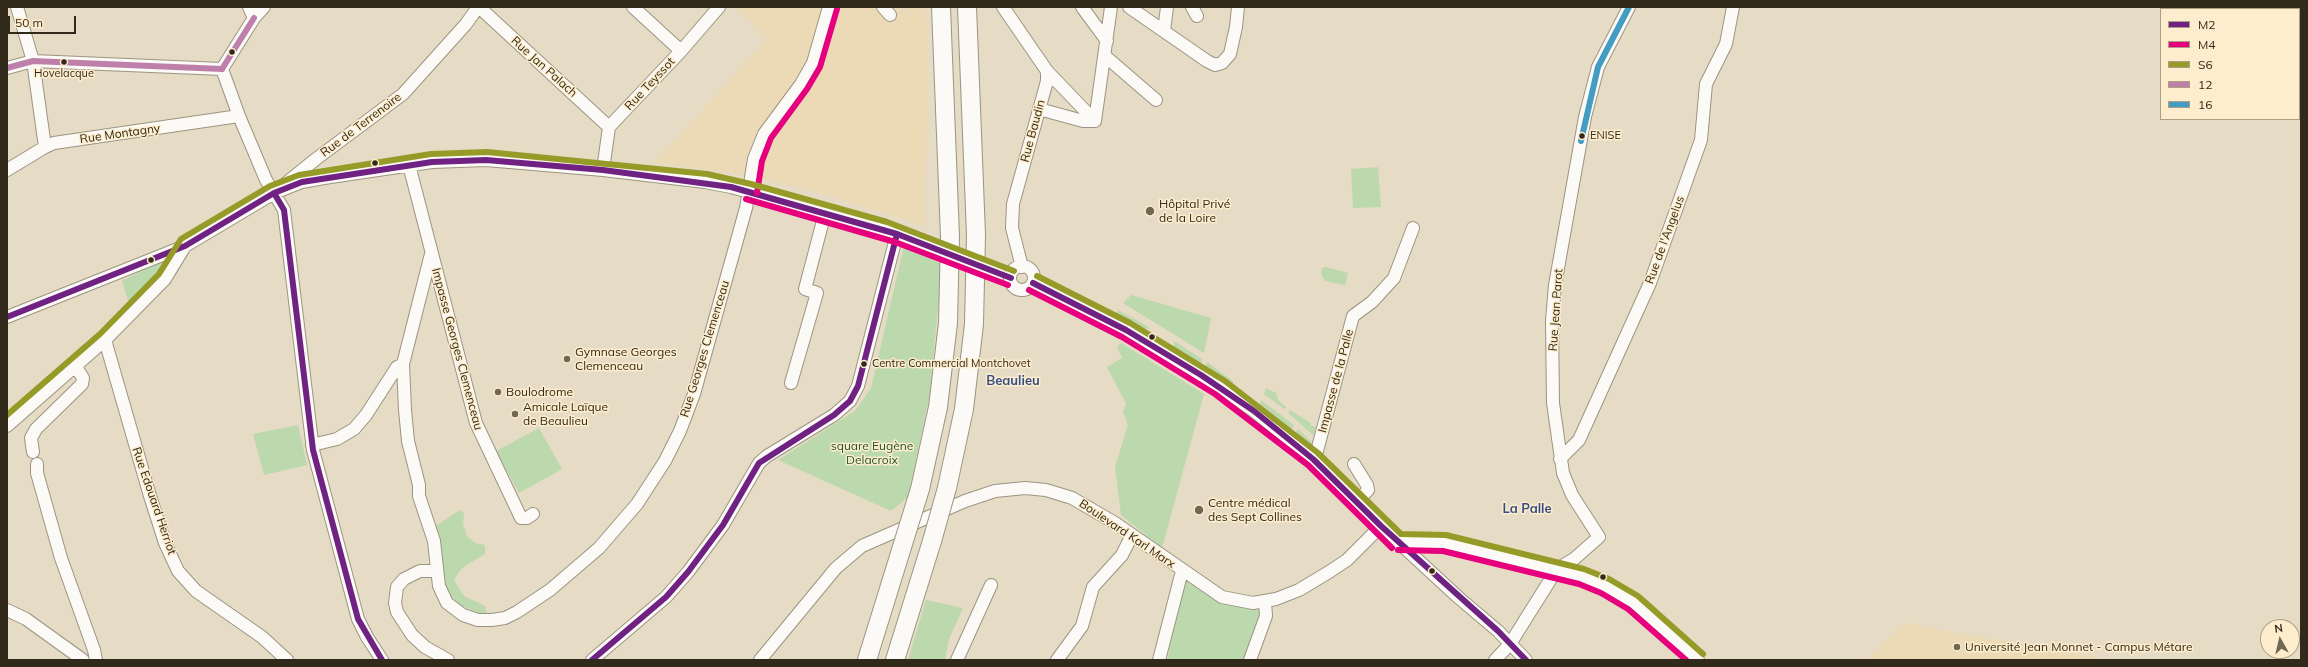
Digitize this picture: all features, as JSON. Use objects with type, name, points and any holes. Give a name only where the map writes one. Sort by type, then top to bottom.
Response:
[{"type":"highway","points":[[867,660],[920,489],[938,406],[948,323],[950,237],[941,7]]},
{"type":"highway","points":[[895,660],[947,488],[964,409],[974,324],[976,236],[967,7]]},
{"type":"street","points":[[18,7],[33,61],[45,146]]},
{"type":"street","points":[[264,7],[251,13],[222,69],[239,116],[274,193],[284,210],[312,445],[358,619],[379,659]]},
{"type":"street","name":"Rue Jan Palach","points":[[478,7],[609,127]]},
{"type":"street","name":"Rue de Terrenoire","points":[[7,317],[185,246],[274,193],[316,159],[403,94],[466,24],[478,7]]},
{"type":"street","points":[[633,7],[681,51]]},
{"type":"street","name":"Rue Teyssot","points":[[609,127],[681,51],[719,7]]},
{"type":"street","name":"Rue Georges Clemenceau","points":[[409,165],[431,254],[403,364],[408,441],[419,485],[419,496],[434,541],[436,571],[439,586],[447,604],[463,615],[478,620],[505,618],[517,612],[550,590],[599,548],[637,504],[664,461],[680,431],[694,394],[746,208],[754,159],[764,134],[797,90],[813,63],[829,7]]},
{"type":"street","points":[[1003,7],[1047,71],[1095,121]]},
{"type":"street","points":[[1082,7],[1107,41]]},
{"type":"street","points":[[1095,121],[1111,7]]},
{"type":"street","points":[[1129,7],[1211,64],[1222,63],[1230,54],[1233,44],[1238,7]]},
{"type":"street","points":[[1164,31],[1167,7]]},
{"type":"street","name":"Rue Jean Parot","points":[[1557,569],[1574,559],[1599,537],[1572,495],[1563,473],[1560,458],[1553,403],[1552,321],[1555,285],[1585,117],[1594,82],[1598,68],[1612,37],[1629,7]]},
{"type":"street","name":"Rue de l'Angelus","points":[[1560,458],[1579,440],[1650,283],[1701,140],[1706,84],[1726,44],[1733,7]]},
{"type":"street","points":[[1105,56],[1156,100]]},
{"type":"street","points":[[7,68],[33,61],[222,69]]},
{"type":"street","name":"Rue Baudin","points":[[1022,267],[1012,228],[1013,204],[1047,81],[1047,71]]},
{"type":"street","points":[[1039,110],[1083,121],[1095,121]]},
{"type":"street","name":"Rue Montagny","points":[[7,170],[45,146],[54,143],[239,116]]},
{"type":"street","points":[[603,170],[609,127]]},
{"type":"street","points":[[274,193],[302,182],[432,162],[486,160],[603,170],[704,182],[749,192],[765,198],[825,213],[897,234],[1005,276],[1014,286],[1021,290],[1030,287],[1034,278],[1031,270],[1022,267],[1016,268],[1005,276]]},
{"type":"street","points":[[791,384],[817,292],[805,289],[825,213]]},
{"type":"street","name":"Impasse de la Palle","points":[[1313,459],[1317,451],[1353,316],[1372,302],[1394,278],[1414,228]]},
{"type":"street","points":[[592,660],[666,597],[688,572],[723,525],[759,463],[772,452],[834,415],[850,400],[858,386],[897,234]]},
{"type":"street","points":[[7,426],[105,340],[165,279],[185,246]]},
{"type":"street","name":"Impasse Georges Clemenceau","points":[[431,254],[476,423],[521,518],[527,518],[533,514]]},
{"type":"street","points":[[1033,283],[1126,330],[1201,375],[1254,411],[1313,459],[1381,526],[1526,660]]},
{"type":"street","name":"Rue Edouard Herriot","points":[[105,340],[150,496],[165,542],[178,571],[196,591],[262,638],[287,660]]},
{"type":"street","points":[[312,445],[337,439],[354,429],[366,414],[397,367],[403,364]]},
{"type":"street","points":[[33,452],[31,438],[36,429],[82,384],[83,378],[76,367]]},
{"type":"street","points":[[37,464],[37,473],[61,558],[94,650],[96,660]]},
{"type":"street","points":[[1354,464],[1367,485],[1368,490],[1356,502]]},
{"type":"street","name":"Boulevard Karl Marx","points":[[760,660],[836,568],[862,546],[974,498],[995,492],[1025,488],[1046,490],[1072,498],[1132,535],[1222,597],[1239,601],[1265,602],[1298,590],[1347,560],[1381,526]]},
{"type":"street","points":[[1057,660],[1082,626],[1093,587],[1122,555],[1132,535]]},
{"type":"street","points":[[1398,542],[1444,544],[1557,569],[1605,586],[1633,602],[1698,660]]},
{"type":"street","points":[[1495,660],[1510,644],[1557,569]]},
{"type":"street","points":[[1159,660],[1182,570]]},
{"type":"street","points":[[436,571],[420,571],[404,578],[397,587],[395,604],[400,616],[412,635],[425,647],[448,660]]},
{"type":"street","points":[[956,660],[991,585]]},
{"type":"street","points":[[1250,660],[1266,616],[1265,602]]},
{"type":"street","points":[[7,610],[26,619],[82,660]]},
{"type":"shaded area","points":[[736,7],[899,7],[902,11],[911,7],[926,7],[928,56],[925,226],[810,190],[739,174],[655,162],[767,39]]},
{"type":"shaded area","name":"Université Jean Monnet - Campus Métare","points":[[1904,623],[1958,633],[2111,660],[1866,660]]},
{"type":"green space","points":[[1378,167],[1381,207],[1353,208],[1351,169]]},
{"type":"green space","name":"square Eugène Delacroix","points":[[904,246],[942,264],[930,393],[908,497],[891,511],[778,460],[855,411],[871,388]]},
{"type":"green space","points":[[162,261],[166,263],[162,275],[130,307],[122,281]]},
{"type":"green space","points":[[1325,267],[1348,273],[1345,285],[1325,281],[1321,274],[1322,268]]},
{"type":"green space","points":[[1131,295],[1211,318],[1204,353],[1123,303]]},
{"type":"green space","points":[[1118,310],[1149,327],[1148,329],[1132,327],[1115,317]]},
{"type":"green space","points":[[1174,341],[1202,359],[1200,368],[1182,357],[1174,347]]},
{"type":"green space","points":[[1121,343],[1204,394],[1162,548],[1121,515],[1115,467],[1128,425],[1123,412],[1126,404],[1107,367],[1122,358],[1117,347]]},
{"type":"green space","points":[[1207,362],[1234,382],[1231,384],[1217,375],[1211,375],[1204,371]]},
{"type":"green space","points":[[1266,388],[1276,393],[1278,400],[1286,407],[1284,409],[1264,394]]},
{"type":"green space","points":[[1261,400],[1294,425],[1290,431],[1260,409]]},
{"type":"green space","points":[[1290,410],[1311,423],[1310,425],[1316,427],[1313,435],[1288,413]]},
{"type":"green space","points":[[298,425],[307,465],[264,475],[253,434]]},
{"type":"green space","points":[[539,428],[562,469],[519,493],[496,451]]},
{"type":"green space","points":[[1298,429],[1314,444],[1312,449],[1294,435]]},
{"type":"green space","points":[[1321,455],[1355,490],[1353,491],[1321,459]]},
{"type":"green space","points":[[460,510],[464,513],[463,524],[467,536],[475,543],[485,545],[485,554],[462,568],[454,580],[464,596],[485,606],[487,613],[480,613],[460,605],[449,594],[443,580],[434,527]]},
{"type":"green space","points":[[1185,582],[1188,582],[1216,600],[1229,604],[1254,608],[1260,612],[1261,618],[1246,660],[1167,660],[1170,650],[1166,649]]},
{"type":"green space","points":[[926,600],[963,608],[949,639],[945,660],[908,660]]},
{"type":"transit line","name":"16","points":[[1581,141],[1598,67],[1629,7]]},
{"type":"transit line","name":"M4","points":[[757,193],[762,161],[771,138],[807,89],[820,67],[837,9]]},
{"type":"transit line","name":"12","points":[[222,69],[254,18]]},
{"type":"transit line","name":"12","points":[[7,68],[33,61],[222,69]]},
{"type":"transit line","name":"S6","points":[[7,415],[100,334],[159,274],[181,239],[270,186],[299,175],[431,154],[487,152],[707,174],[751,184],[887,222],[1014,271]]},
{"type":"transit line","name":"M2","points":[[7,317],[185,246],[274,193],[302,182],[432,162],[486,160],[603,170],[731,187],[897,234],[1011,278]]},
{"type":"transit line","name":"M2","points":[[274,193],[284,210],[313,450],[358,619],[382,660]]},
{"type":"transit line","name":"M4","points":[[746,199],[895,242],[1008,285]]},
{"type":"transit line","name":"M2","points":[[592,660],[666,597],[688,572],[723,525],[759,463],[834,415],[850,401],[858,386],[897,234]]},
{"type":"transit line","name":"S6","points":[[1037,276],[1130,323],[1225,381],[1318,453],[1401,534],[1446,535],[1584,569],[1609,579],[1638,596],[1703,654]]},
{"type":"transit line","name":"M2","points":[[1033,283],[1126,330],[1201,375],[1254,411],[1313,459],[1381,526],[1498,631],[1526,660]]},
{"type":"transit line","name":"M4","points":[[1029,290],[1122,337],[1215,394],[1308,465],[1392,548]]},
{"type":"transit line","name":"M4","points":[[1398,550],[1443,551],[1579,584],[1601,593],[1628,609],[1686,660]]},
{"type":"place","name":"Hovelacque","points":[[64,62]]},
{"type":"place","name":"ENISE","points":[[1582,136]]},
{"type":"place","name":"Hôpital Privé de la Loire","points":[[1150,211]]},
{"type":"place","name":"Gymnase Georges Clemenceau","points":[[567,359]]},
{"type":"place","name":"Centre Commercial Montchovet","points":[[864,364]]},
{"type":"place","name":"Boulodrome","points":[[498,392]]},
{"type":"place","name":"Amicale Laïque de Beaulieu","points":[[515,414]]},
{"type":"place","name":"Centre médical des Sept Collines","points":[[1199,510]]},
{"type":"place","name":"Université Jean Monnet - Campus Métare","points":[[1957,647]]},
{"type":"district","name":"Beaulieu","points":[[1013,381]]},
{"type":"district","name":"La Palle","points":[[1527,509]]}]
